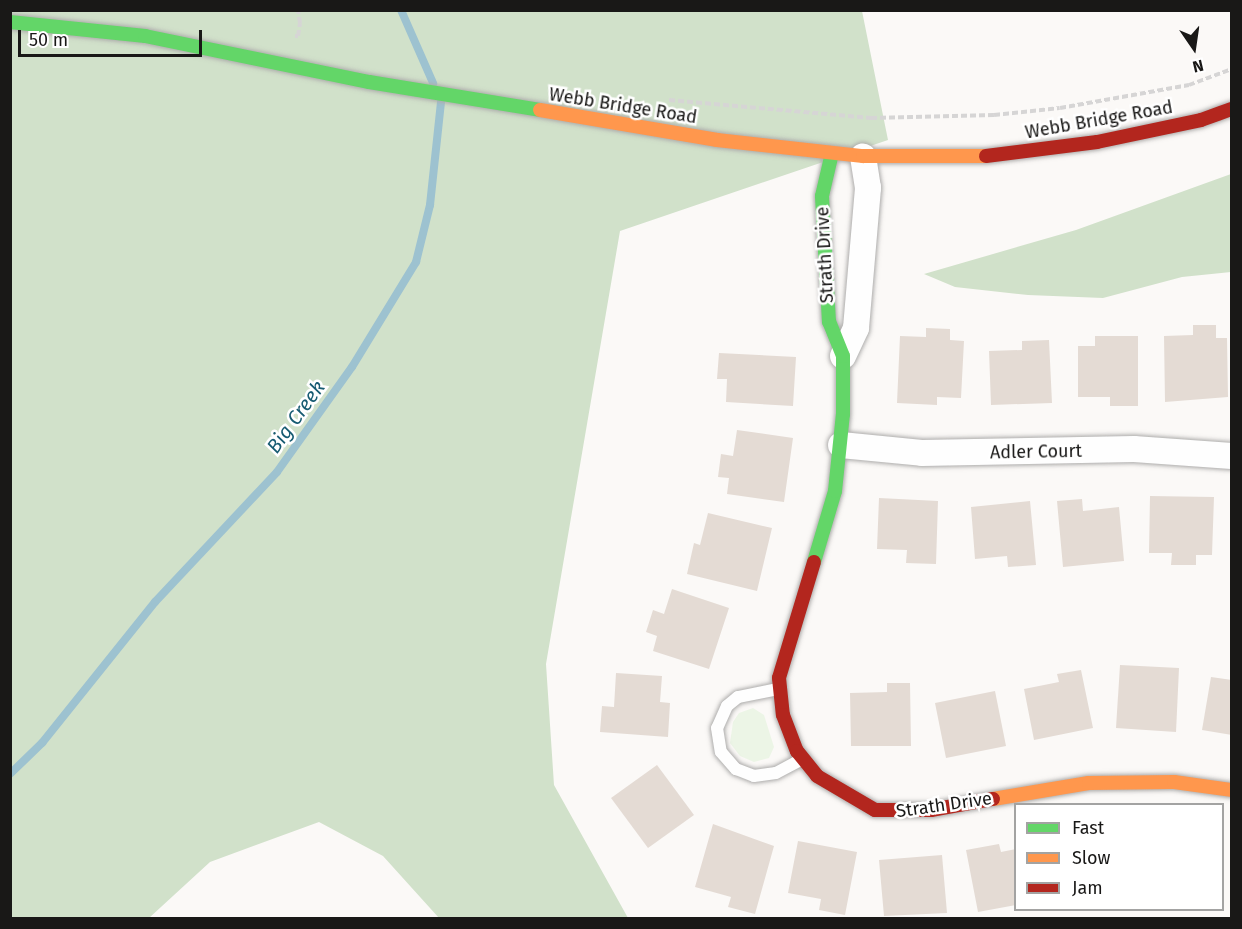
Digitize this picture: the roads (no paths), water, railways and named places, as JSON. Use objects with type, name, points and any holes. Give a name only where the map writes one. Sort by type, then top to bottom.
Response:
[{"type":"street","name":"Webb Bridge Road","points":[[10,22],[145,36],[369,82],[575,116],[863,156],[957,158],[1006,154],[1097,142],[1201,120],[1232,109]]},
{"type":"street","name":"Strath Drive","points":[[832,153],[822,196],[842,294],[856,328],[843,356],[841,445],[835,491],[785,653],[779,689],[783,716],[802,759],[839,792],[874,810],[888,813],[931,810],[1089,783],[1174,782],[1232,790]]},
{"type":"street","name":"Strath Drive","points":[[842,294],[868,188],[863,156]]},
{"type":"street","name":"Adler Court","points":[[841,445],[922,453],[1134,449],[1232,456]]},
{"type":"lane","points":[[779,689],[738,697],[727,706],[717,728],[721,752],[736,769],[754,776],[776,773],[802,759]]},
{"type":"waterway","name":"Big Creek","points":[[401,10],[433,83]]},
{"type":"waterway","name":"Big Creek","points":[[10,774],[42,743],[155,602],[277,472],[352,367],[416,262],[430,205],[441,102]]}]
